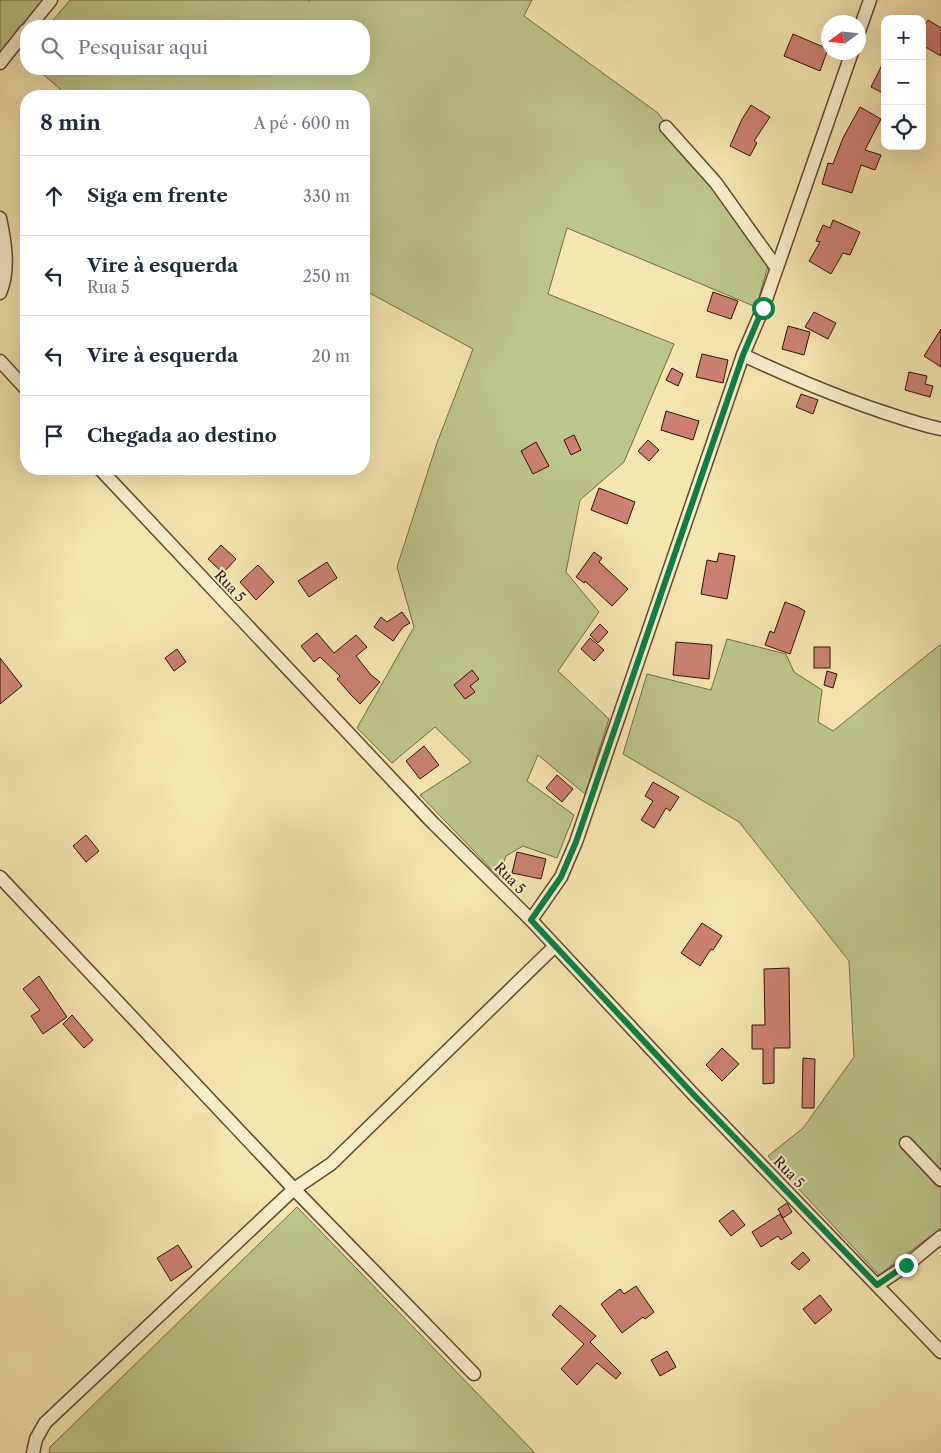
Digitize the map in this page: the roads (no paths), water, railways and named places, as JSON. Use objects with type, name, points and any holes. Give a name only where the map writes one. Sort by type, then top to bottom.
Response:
[{"type":"street","points":[[35,20],[51,0]]},
{"type":"street","points":[[865,15],[870,0]]},
{"type":"street","points":[[0,63],[20,38]]},
{"type":"street","points":[[531,920],[561,877],[576,842],[743,355],[763,308],[849,60]]},
{"type":"street","points":[[666,128],[716,183],[748,225],[776,267]]},
{"type":"street","points":[[0,218],[6,263],[6,276],[0,292]]},
{"type":"street","points":[[743,355],[804,383],[857,404],[925,426],[941,429]]},
{"type":"street","points":[[0,360],[20,382]]},
{"type":"street","name":"Rua 5","points":[[106,475],[432,822],[531,920],[700,1101],[941,1352]]},
{"type":"street","points":[[0,877],[294,1189],[474,1374]]},
{"type":"street","points":[[33,1453],[36,1439],[45,1424],[294,1189],[331,1164],[555,946]]},
{"type":"street","points":[[906,1143],[941,1180]]},
{"type":"street","points":[[877,1285],[941,1237]]}]
